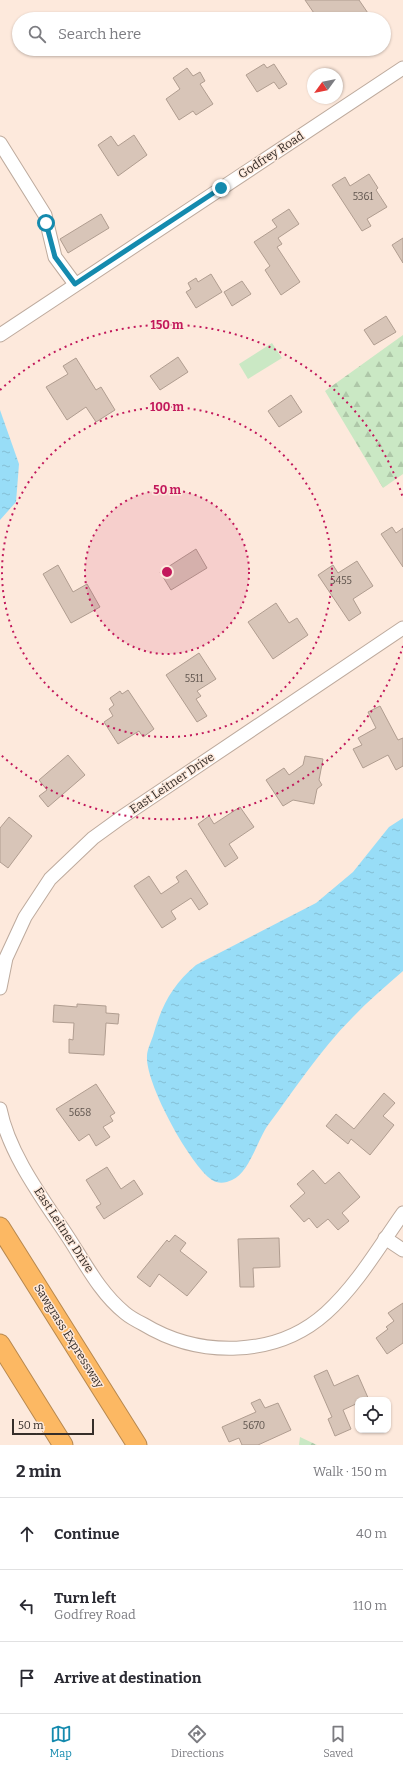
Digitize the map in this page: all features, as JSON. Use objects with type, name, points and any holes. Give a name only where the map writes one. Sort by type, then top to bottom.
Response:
[{"type":"highway","name":"Sawgrass Expressway","points":[[0,1227],[137,1445]]},
{"type":"highway","points":[[0,1344],[63,1445]]},
{"type":"street","name":"Godfrey Road","points":[[0,334],[403,68]]},
{"type":"street","points":[[0,143],[45,216],[55,257],[75,284]]},
{"type":"street","name":"East Leitner Drive","points":[[0,988],[6,958],[25,917],[50,879],[93,838],[122,816],[403,628]]},
{"type":"street","name":"East Leitner Drive","points":[[0,1110],[3,1123],[26,1172],[99,1286],[125,1314],[154,1331],[188,1344],[222,1349],[263,1346],[295,1335],[330,1309],[353,1284],[403,1213]]},
{"type":"street","points":[[385,1238],[403,1250]]},
{"type":"green space","points":[[403,335],[403,474],[383,488],[325,391]]},
{"type":"green space","points":[[272,343],[282,358],[248,379],[239,364]]},
{"type":"green space","points":[[300,1437],[317,1445],[299,1445]]},
{"type":"water","points":[[0,410],[19,464],[16,502],[0,520]]},
{"type":"water","points":[[403,818],[403,971],[340,1030],[318,1056],[264,1131],[253,1155],[238,1176],[230,1181],[222,1183],[212,1180],[192,1158],[170,1122],[153,1085],[148,1068],[148,1051],[160,1015],[168,997],[180,980],[196,965],[316,903],[353,872],[389,827]]},
{"type":"building","points":[[305,0],[359,0],[367,12],[313,12]]},
{"type":"building","points":[[264,64],[267,68],[274,64],[287,84],[279,89],[274,82],[257,92],[246,75]]},
{"type":"building","points":[[187,68],[193,76],[200,72],[205,81],[200,84],[213,104],[196,115],[193,111],[179,120],[166,99],[180,89],[173,78]]},
{"type":"building","points":[[134,135],[147,155],[118,176],[98,145],[111,136],[118,146]]},
{"type":"building","points":[[369,174],[378,188],[376,190],[387,207],[367,219],[371,226],[362,231],[332,185],[345,177],[350,186]]},
{"type":"building","points":[[289,209],[299,224],[278,238],[282,244],[277,247],[300,282],[281,295],[265,270],[270,266],[254,242],[277,227],[272,220]]},
{"type":"building","points":[[101,214],[109,228],[68,253],[60,239]]},
{"type":"building","points":[[403,238],[403,263],[392,245]]},
{"type":"building","points":[[211,274],[222,292],[196,308],[186,292],[191,289],[188,283],[196,278],[198,282]]},
{"type":"building","points":[[242,281],[251,294],[232,306],[224,292]]},
{"type":"building","points":[[386,316],[396,332],[374,345],[364,330]]},
{"type":"building","points":[[178,357],[188,372],[160,390],[150,376]]},
{"type":"building","points":[[76,358],[96,390],[101,387],[115,410],[96,422],[86,407],[67,420],[46,387],[68,374],[63,366]]},
{"type":"building","points":[[291,395],[302,412],[279,427],[268,411]]},
{"type":"building","points":[[392,527],[396,533],[403,528],[403,567],[381,534]]},
{"type":"building","points":[[196,549],[207,568],[171,590],[160,572]]},
{"type":"building","points":[[357,561],[373,586],[353,599],[361,613],[349,621],[318,575],[333,565],[338,573]]},
{"type":"building","points":[[58,565],[73,592],[87,584],[100,607],[71,623],[43,574]]},
{"type":"building","points":[[276,603],[289,623],[297,618],[308,635],[273,659],[248,622]]},
{"type":"building","points":[[199,653],[216,679],[197,691],[201,696],[196,699],[207,716],[197,722],[166,675]]},
{"type":"building","points":[[128,690],[154,729],[143,737],[139,731],[118,744],[104,722],[113,716],[109,709],[114,705],[110,698],[120,691],[122,694]]},
{"type":"building","points":[[380,706],[398,740],[403,738],[403,766],[396,770],[388,755],[363,768],[353,749],[362,745],[358,738],[376,728],[368,712]]},
{"type":"building","points":[[68,755],[85,775],[48,807],[39,796],[47,790],[39,780]]},
{"type":"building","points":[[305,756],[323,759],[319,780],[322,785],[317,789],[314,804],[293,800],[283,806],[266,780],[284,768],[289,775],[303,765]]},
{"type":"building","points":[[240,807],[254,827],[229,844],[238,858],[225,867],[198,824],[209,816],[214,824]]},
{"type":"building","points":[[9,817],[32,836],[8,868],[0,862],[0,828]]},
{"type":"building","points":[[186,870],[208,904],[199,910],[191,898],[171,911],[176,919],[162,928],[134,886],[149,876],[161,894],[179,882],[176,877]]},
{"type":"building","points":[[77,1004],[106,1006],[106,1013],[119,1014],[118,1024],[106,1023],[104,1055],[69,1053],[69,1039],[73,1040],[74,1023],[53,1022],[54,1005],[77,1007]]},
{"type":"building","points":[[96,1084],[115,1113],[110,1116],[113,1121],[103,1127],[110,1137],[96,1146],[89,1134],[79,1141],[56,1109]]},
{"type":"building","points":[[384,1093],[395,1103],[383,1116],[394,1125],[370,1155],[351,1139],[348,1144],[326,1126],[336,1114],[354,1129]]},
{"type":"building","points":[[107,1167],[121,1189],[134,1180],[143,1194],[104,1219],[96,1207],[101,1204],[86,1180]]},
{"type":"building","points":[[313,1170],[325,1184],[339,1172],[360,1197],[342,1213],[349,1221],[338,1230],[328,1219],[317,1228],[309,1218],[304,1222],[290,1206],[305,1193],[297,1184]]},
{"type":"building","points":[[175,1235],[186,1243],[180,1251],[207,1272],[187,1296],[159,1274],[150,1287],[137,1277],[167,1240],[169,1242]]},
{"type":"building","points":[[279,1238],[280,1267],[253,1268],[254,1287],[240,1287],[238,1239]]},
{"type":"building","points":[[403,1303],[403,1343],[387,1354],[376,1338],[388,1329],[386,1327],[394,1321],[388,1313]]},
{"type":"building","points":[[327,1370],[334,1386],[358,1375],[368,1397],[355,1397],[355,1404],[343,1410],[351,1429],[335,1436],[328,1419],[332,1417],[314,1376]]},
{"type":"building","points":[[260,1399],[265,1408],[278,1403],[291,1430],[258,1445],[242,1445],[239,1438],[229,1442],[222,1427],[256,1412],[251,1403]]},
{"type":"route","points":[[46,223],[55,257],[75,284],[221,188]]}]
